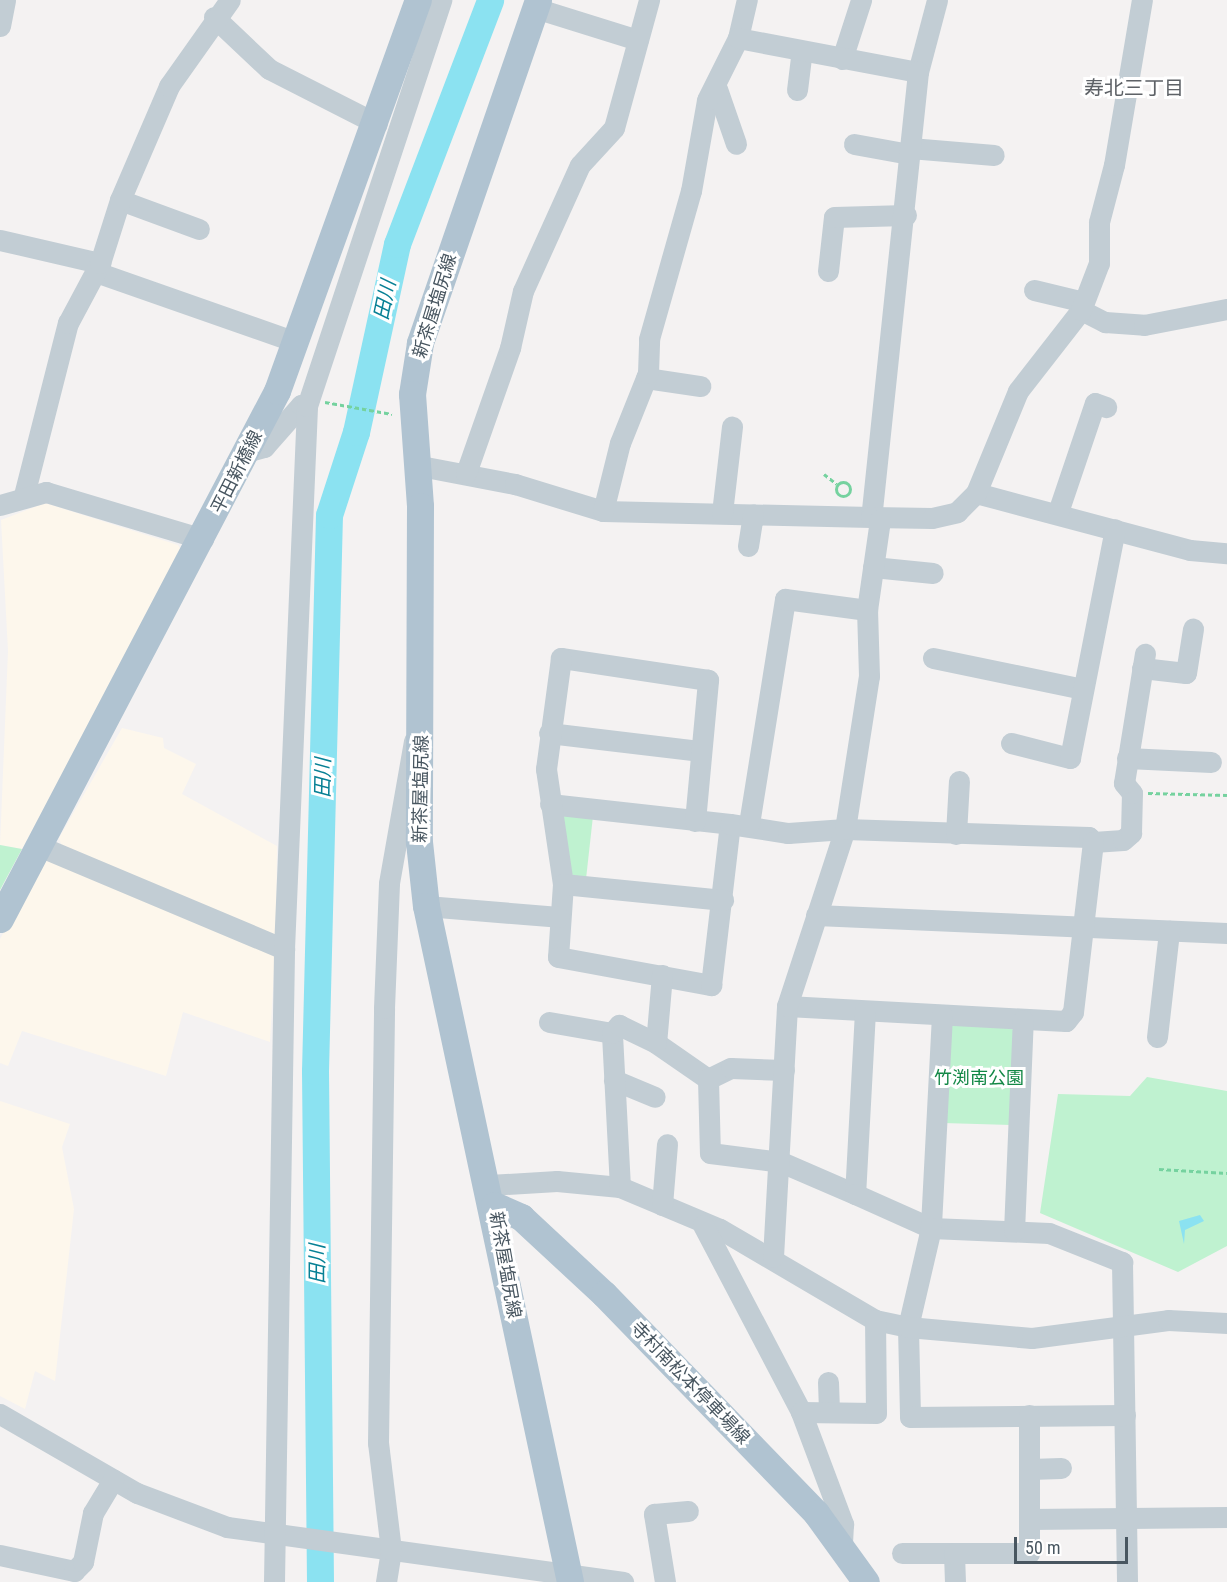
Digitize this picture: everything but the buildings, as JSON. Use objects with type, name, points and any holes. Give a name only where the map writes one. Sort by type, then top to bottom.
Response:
[{"type":"main road","name":"平田新橋線","points":[[0,919],[249,452],[296,342],[377,124],[418,0]]},
{"type":"main road","name":"新茶屋塩尻線","points":[[546,4],[519,51],[420,343],[412,394],[422,731],[419,842],[426,906],[491,1195],[569,1578]]},
{"type":"main road","name":"寺村南松本停車場線","points":[[491,1195],[521,1217],[604,1294],[842,1544],[866,1582]]},
{"type":"street","points":[[0,26],[6,0]]},
{"type":"street","points":[[24,495],[68,322],[98,268],[120,200],[169,86],[214,17],[230,0]]},
{"type":"street","points":[[274,1582],[277,1536],[284,949],[311,403],[441,0]]},
{"type":"street","points":[[466,473],[510,348],[523,291],[580,165],[614,128],[649,0]]},
{"type":"street","points":[[603,511],[620,443],[646,378],[649,339],[691,191],[707,100],[717,89],[738,38],[747,0]]},
{"type":"street","points":[[842,59],[861,0]]},
{"type":"street","points":[[773,1257],[781,1162],[787,1006],[845,829],[869,676],[867,610],[906,215],[910,151],[918,72],[937,0]]},
{"type":"street","points":[[415,465],[466,473],[603,511],[876,518],[957,512],[976,494],[1018,391],[1083,306],[1099,263],[1099,222],[1114,165],[1142,0]]},
{"type":"street","points":[[546,4],[638,40]]},
{"type":"street","points":[[214,17],[269,69],[377,124]]},
{"type":"street","points":[[738,38],[918,72]]},
{"type":"street","points":[[797,90],[802,51]]},
{"type":"street","points":[[717,89],[736,144]]},
{"type":"street","points":[[854,144],[910,151],[994,155]]},
{"type":"street","points":[[120,200],[199,229]]},
{"type":"street","points":[[828,271],[834,217],[906,215]]},
{"type":"street","points":[[0,240],[98,268],[296,342]]},
{"type":"street","points":[[1034,290],[1083,306],[1106,322],[1144,325],[1227,309]]},
{"type":"street","points":[[646,378],[700,386]]},
{"type":"street","points":[[249,452],[264,447],[301,405],[311,403]]},
{"type":"street","points":[[1058,512],[1095,403],[1106,407]]},
{"type":"street","points":[[722,513],[737,436]]},
{"type":"street","points":[[0,505],[24,495],[46,492],[203,539]]},
{"type":"street","points":[[976,494],[1058,512],[1190,550],[1227,553]]},
{"type":"street","points":[[748,546],[753,514]]},
{"type":"street","points":[[1011,743],[1070,758],[1115,529]]},
{"type":"street","points":[[873,567],[933,573]]},
{"type":"street","points":[[695,821],[708,680],[561,658],[549,734],[550,804],[563,884],[558,957],[711,985],[723,900],[785,599],[867,610]]},
{"type":"street","points":[[1093,842],[1128,838],[1132,792],[1124,783],[1143,661],[1186,673],[1193,629]]},
{"type":"street","points":[[933,658],[1083,689]]},
{"type":"street","points":[[386,1582],[386,1549],[378,1443],[384,1008],[389,883],[406,763],[422,731]]},
{"type":"street","points":[[549,734],[701,751]]},
{"type":"street","points":[[1127,758],[1211,764]]},
{"type":"street","points":[[956,834],[959,781]]},
{"type":"street","points":[[550,804],[740,824],[788,833],[845,829],[1089,837],[1093,842],[1073,1012],[1066,1021],[787,1006]]},
{"type":"street","points":[[39,846],[284,949]]},
{"type":"street","points":[[563,884],[723,900]]},
{"type":"street","points":[[426,906],[559,917]]},
{"type":"street","points":[[816,915],[1082,929],[1227,933]]},
{"type":"street","points":[[1156,1037],[1169,931]]},
{"type":"street","points":[[662,975],[664,1048]]},
{"type":"street","points":[[855,1194],[865,1011]]},
{"type":"street","points":[[942,1015],[931,1228],[908,1327],[910,1416],[1125,1414]]},
{"type":"street","points":[[1014,1231],[1023,1020]]},
{"type":"street","points":[[549,1022],[612,1033]]},
{"type":"street","points":[[620,1187],[612,1033],[619,1025],[664,1048],[708,1078]]},
{"type":"street","points":[[664,1048],[698,1059]]},
{"type":"street","points":[[708,1078],[731,1068],[784,1070]]},
{"type":"street","points":[[708,1078],[710,1153],[781,1162],[931,1228],[1049,1233],[1122,1262],[1127,1582]]},
{"type":"street","points":[[614,1080],[655,1097]]},
{"type":"street","points":[[662,1205],[667,1144]]},
{"type":"street","points":[[491,1195],[557,1181],[620,1187],[773,1257],[875,1320],[908,1327],[1032,1338],[1168,1320],[1227,1323]]},
{"type":"street","points":[[703,1225],[801,1412],[843,1524],[842,1544]]},
{"type":"street","points":[[801,1412],[876,1413],[875,1320]]},
{"type":"street","points":[[828,1382],[829,1412]]},
{"type":"street","points":[[0,1414],[113,1480],[182,1514],[277,1536],[386,1549],[569,1578],[623,1582]]},
{"type":"street","points":[[902,1553],[1029,1553],[1029,1415]]},
{"type":"street","points":[[1030,1469],[1061,1468]]},
{"type":"street","points":[[0,1555],[74,1571],[83,1562],[93,1513],[113,1480]]},
{"type":"street","points":[[665,1582],[654,1514],[688,1511]]},
{"type":"street","points":[[1030,1519],[1227,1517]]},
{"type":"street","points":[[954,1553],[955,1582]]},
{"type":"path","points":[[311,403],[400,416]]},
{"type":"path","points":[[824,474],[837,484],[847,483],[848,494],[838,495],[837,484]]},
{"type":"path","points":[[1132,792],[1227,795]]},
{"type":"path","points":[[1159,1169],[1227,1173]]},
{"type":"shaded area","points":[[45,503],[178,545],[182,552],[22,849],[0,845],[8,651],[1,520]]},
{"type":"shaded area","points":[[122,728],[163,738],[164,748],[196,764],[182,794],[277,846],[276,937],[62,847],[59,838]]},
{"type":"shaded area","points":[[46,856],[275,952],[270,1042],[183,1012],[166,1076],[22,1031],[8,1066],[0,1063],[0,939]]},
{"type":"shaded area","points":[[0,1101],[70,1124],[62,1147],[74,1209],[55,1381],[35,1371],[25,1409],[0,1396]]},
{"type":"green space","points":[[564,813],[593,816],[586,879],[567,873],[560,819]]},
{"type":"green space","points":[[0,845],[22,849],[0,890]]},
{"type":"green space","name":"竹渕南公園","points":[[955,1022],[1009,1024],[1015,1033],[1011,1125],[943,1123],[948,1029]]},
{"type":"green space","points":[[1147,1077],[1227,1091],[1227,1246],[1178,1272],[1040,1213],[1058,1094],[1130,1096]]},
{"type":"water","points":[[1200,1215],[1204,1221],[1185,1230],[1184,1244],[1179,1221]]},
{"type":"waterway","name":"田川","points":[[320,1582],[315,1071],[329,515],[356,432],[397,244],[490,0]]},
{"type":"district","name":"寿北三丁目","points":[[1134,88]]}]
